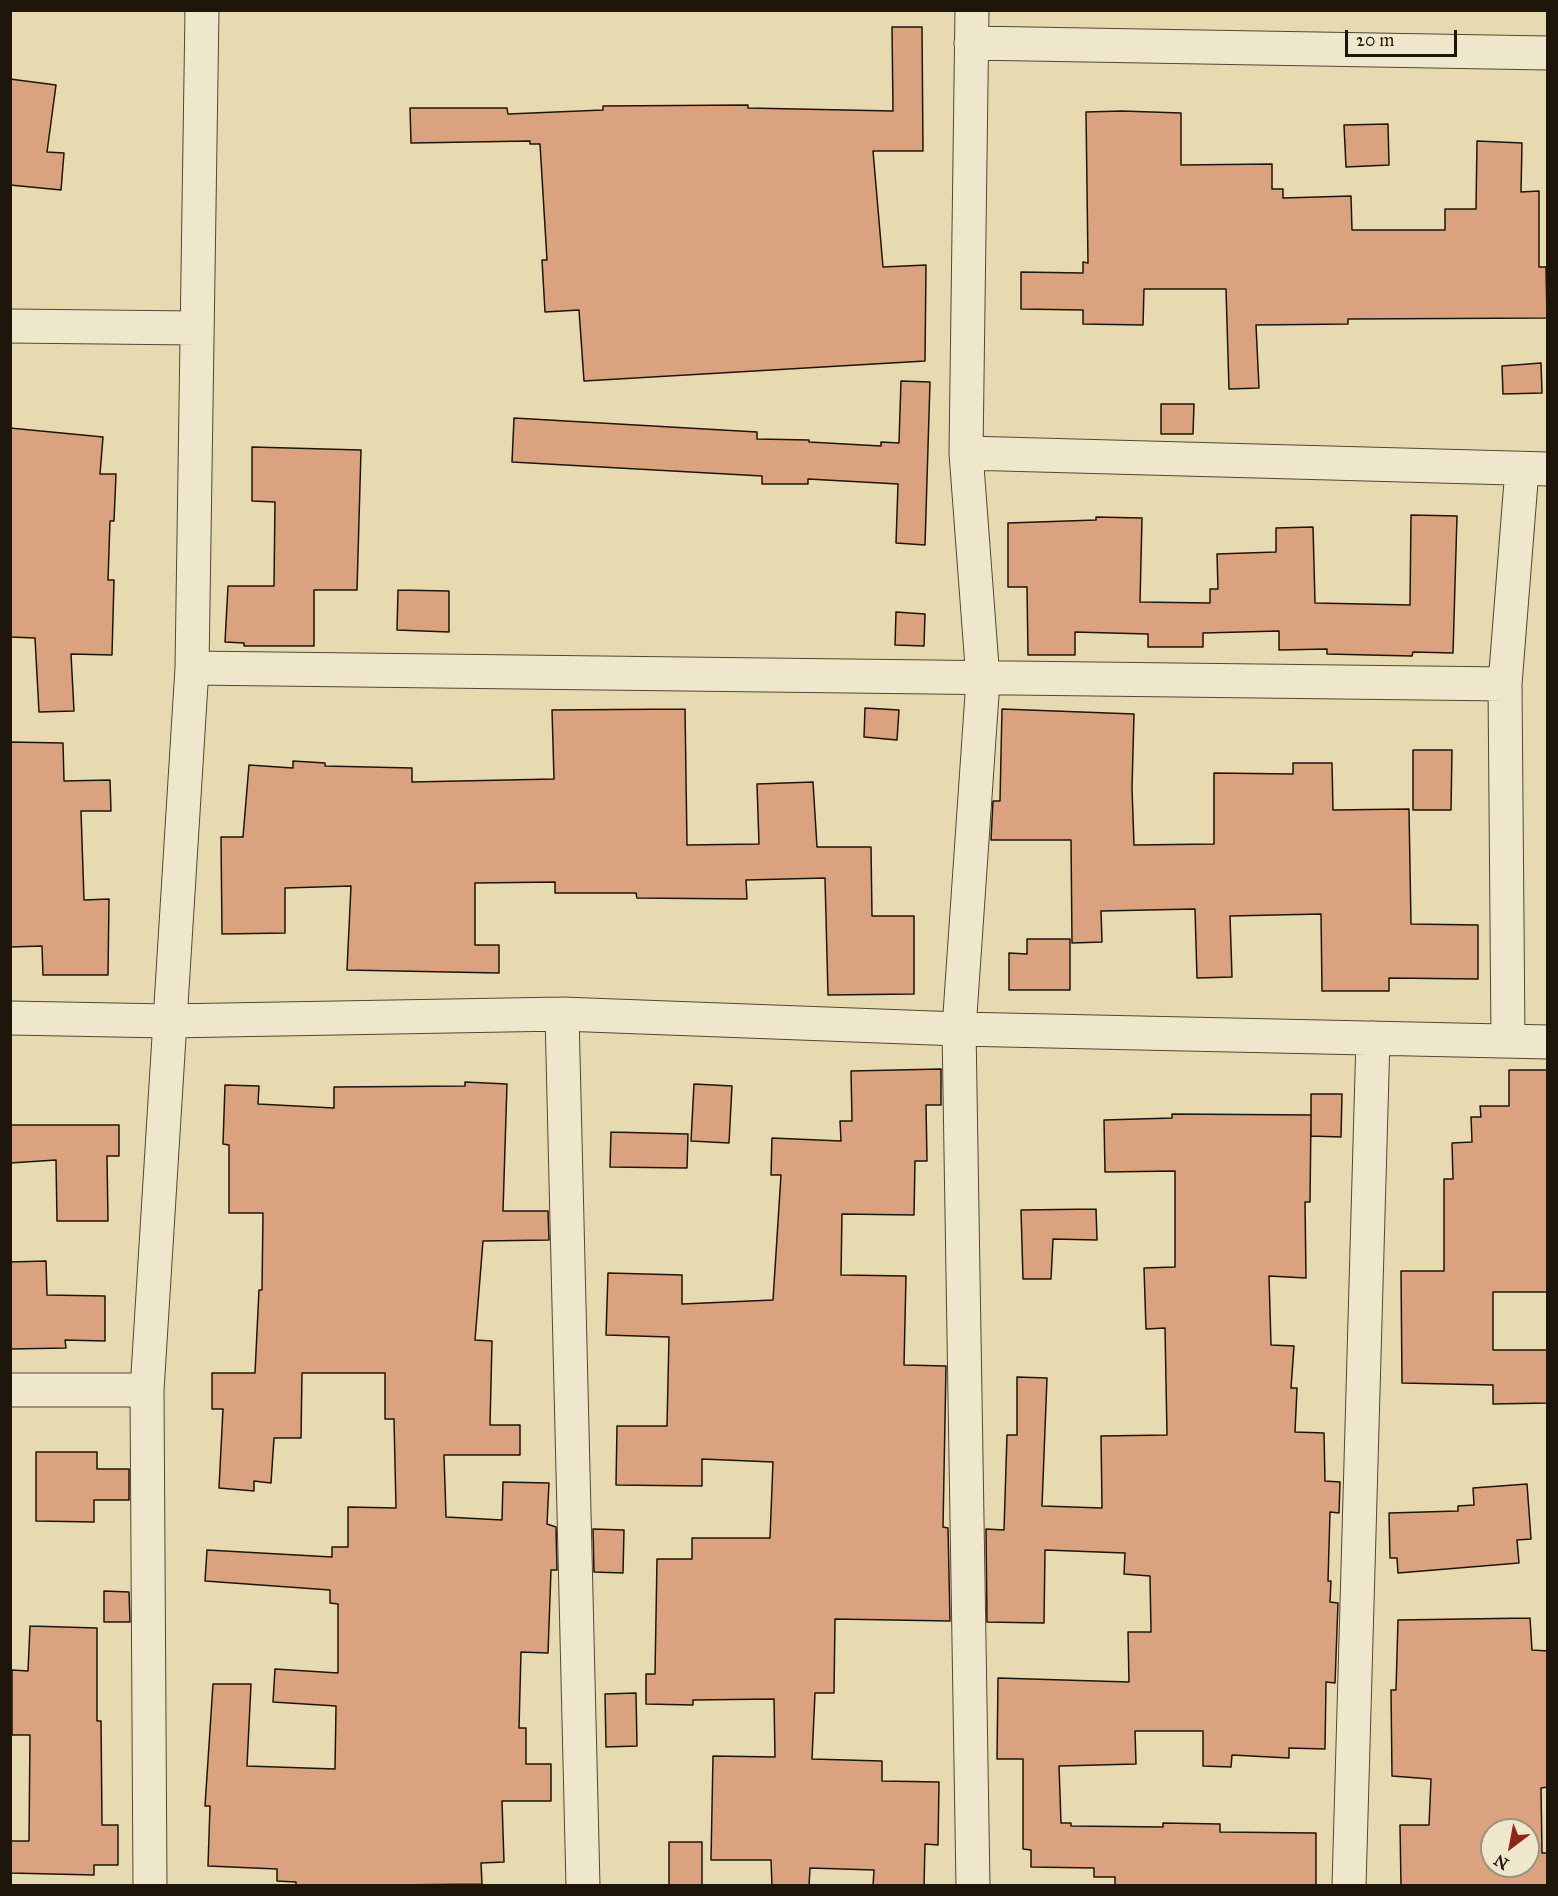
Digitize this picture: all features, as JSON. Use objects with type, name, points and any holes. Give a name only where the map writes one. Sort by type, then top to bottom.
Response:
[{"type":"street","points":[[150,1886],[147,1390],[168,1021],[192,668],[195,328],[202,10]]},
{"type":"street","points":[[972,10],[966,453],[983,680],[959,1029],[973,1886]]},
{"type":"street","points":[[971,43],[1548,53]]},
{"type":"street","points":[[10,326],[195,328]]},
{"type":"street","points":[[966,453],[1535,469],[1505,684],[1508,1041]]},
{"type":"street","points":[[192,668],[983,680],[1505,684]]},
{"type":"street","points":[[562,1014],[583,1886]]},
{"type":"street","points":[[10,1018],[168,1021],[562,1014],[959,1029],[1548,1042]]},
{"type":"street","points":[[1349,1886],[1373,1038]]},
{"type":"street","points":[[10,1390],[147,1390]]},
{"type":"building","points":[[892,27],[922,27],[923,151],[873,151],[883,267],[926,265],[925,361],[584,381],[579,310],[545,312],[542,260],[547,260],[540,144],[530,144],[530,141],[411,143],[410,108],[507,108],[508,114],[603,110],[603,106],[748,105],[748,108],[893,111]]},
{"type":"building","points":[[10,79],[56,85],[47,152],[64,153],[61,190],[10,185]]},
{"type":"building","points":[[1086,112],[1181,113],[1181,165],[1272,164],[1272,189],[1283,189],[1283,198],[1351,196],[1352,230],[1445,230],[1445,209],[1476,209],[1477,141],[1522,143],[1521,192],[1539,191],[1539,267],[1546,267],[1547,318],[1348,319],[1348,324],[1256,325],[1259,388],[1229,389],[1226,289],[1144,289],[1143,325],[1083,324],[1083,310],[1021,309],[1021,272],[1083,273],[1083,262],[1088,263]]},
{"type":"building","points":[[1388,124],[1389,165],[1346,167],[1344,125]]},
{"type":"building","points":[[1541,363],[1542,393],[1503,394],[1502,366]]},
{"type":"building","points":[[901,381],[930,382],[925,545],[896,543],[898,484],[808,479],[808,484],[762,484],[762,476],[512,462],[514,418],[757,432],[757,439],[809,440],[809,442],[881,446],[881,442],[899,443]]},
{"type":"building","points":[[1161,404],[1194,404],[1193,434],[1161,434]]},
{"type":"building","points":[[10,428],[103,437],[100,474],[116,474],[114,521],[110,521],[108,580],[114,580],[112,655],[71,654],[74,711],[39,712],[35,638],[10,637]]},
{"type":"building","points":[[252,447],[361,450],[357,590],[314,590],[314,646],[244,646],[244,643],[225,642],[228,586],[274,586],[275,502],[252,501]]},
{"type":"building","points":[[1411,515],[1457,516],[1453,653],[1413,652],[1412,656],[1327,654],[1327,649],[1279,650],[1279,631],[1203,633],[1203,647],[1148,647],[1148,634],[1075,632],[1075,655],[1028,655],[1027,587],[1008,587],[1008,523],[1096,520],[1096,517],[1142,518],[1140,602],[1210,603],[1210,589],[1218,589],[1217,554],[1276,552],[1276,528],[1313,527],[1315,603],[1410,605]]},
{"type":"building","points":[[398,590],[449,591],[449,632],[397,630]]},
{"type":"building","points":[[896,612],[925,614],[924,646],[895,645]]},
{"type":"building","points":[[865,708],[899,710],[897,740],[864,737]]},
{"type":"building","points":[[685,709],[687,845],[759,844],[757,784],[813,782],[817,847],[871,847],[872,916],[914,916],[914,994],[828,995],[825,878],[746,880],[747,899],[637,898],[636,893],[555,893],[555,882],[475,883],[475,945],[499,945],[499,973],[347,970],[351,886],[285,888],[285,933],[222,934],[221,837],[243,837],[249,765],[293,768],[293,761],[325,763],[325,766],[412,768],[412,782],[554,779],[552,710]]},
{"type":"building","points":[[1002,709],[1134,714],[1132,788],[1134,845],[1214,844],[1214,773],[1293,774],[1293,763],[1332,763],[1333,810],[1409,809],[1411,924],[1478,925],[1478,979],[1389,978],[1389,991],[1322,991],[1321,914],[1230,916],[1232,977],[1197,978],[1195,909],[1101,911],[1102,942],[1072,943],[1071,840],[991,840],[993,801],[1000,801]]},
{"type":"building","points":[[10,742],[63,743],[64,781],[110,780],[111,811],[81,811],[84,900],[109,899],[108,975],[43,975],[42,946],[10,947]]},
{"type":"building","points":[[1413,750],[1452,750],[1451,810],[1413,810]]},
{"type":"building","points":[[1027,939],[1070,939],[1070,990],[1009,990],[1009,953],[1027,954]]},
{"type":"building","points":[[941,1069],[941,1105],[926,1105],[927,1161],[915,1161],[914,1215],[842,1214],[841,1275],[906,1276],[904,1365],[946,1366],[943,1527],[948,1528],[950,1621],[835,1619],[834,1693],[815,1693],[812,1759],[882,1761],[882,1781],[939,1782],[938,1845],[925,1844],[924,1886],[873,1886],[874,1870],[810,1868],[809,1886],[772,1886],[771,1860],[711,1860],[713,1756],[775,1757],[774,1699],[693,1700],[693,1705],[646,1704],[646,1674],[655,1674],[657,1559],[692,1559],[692,1538],[770,1538],[773,1462],[702,1459],[702,1486],[616,1485],[617,1426],[667,1426],[669,1337],[606,1335],[608,1273],[682,1275],[682,1304],[773,1300],[781,1175],[771,1175],[772,1138],[841,1141],[840,1121],[852,1121],[851,1071]]},
{"type":"building","points":[[1509,1070],[1548,1070],[1548,1292],[1493,1292],[1493,1350],[1548,1350],[1548,1403],[1493,1404],[1493,1385],[1402,1383],[1401,1271],[1444,1271],[1444,1179],[1453,1179],[1452,1143],[1472,1142],[1471,1117],[1481,1117],[1480,1106],[1509,1106]]},
{"type":"building","points":[[465,1082],[507,1084],[503,1211],[548,1211],[549,1240],[483,1241],[475,1340],[492,1341],[490,1425],[520,1425],[520,1455],[444,1455],[446,1517],[502,1520],[503,1482],[549,1483],[547,1524],[556,1527],[557,1570],[551,1570],[548,1653],[521,1652],[519,1728],[526,1728],[526,1764],[551,1764],[551,1801],[502,1801],[504,1862],[481,1863],[482,1884],[296,1886],[296,1882],[277,1881],[277,1869],[208,1866],[210,1806],[205,1806],[213,1684],[251,1684],[247,1766],[335,1769],[336,1706],[273,1702],[275,1669],[338,1673],[338,1604],[330,1603],[330,1590],[205,1581],[207,1550],[332,1557],[332,1547],[348,1547],[348,1507],[396,1508],[394,1419],[385,1419],[385,1373],[302,1373],[301,1438],[274,1438],[271,1483],[254,1481],[254,1491],[219,1488],[223,1409],[212,1409],[212,1373],[255,1373],[259,1290],[262,1290],[263,1213],[229,1213],[229,1145],[223,1144],[225,1085],[259,1086],[258,1104],[334,1108],[334,1087],[465,1086]]},
{"type":"building","points":[[694,1084],[732,1086],[729,1143],[691,1141]]},
{"type":"building","points":[[1311,1094],[1342,1094],[1341,1137],[1311,1136]]},
{"type":"building","points":[[1172,1114],[1311,1115],[1310,1202],[1305,1202],[1306,1278],[1269,1276],[1271,1345],[1294,1346],[1291,1388],[1297,1388],[1295,1432],[1324,1433],[1325,1481],[1340,1482],[1339,1513],[1330,1512],[1328,1581],[1331,1581],[1330,1602],[1338,1603],[1335,1683],[1326,1682],[1325,1749],[1289,1748],[1289,1758],[1232,1755],[1231,1767],[1203,1766],[1203,1731],[1135,1731],[1136,1764],[1059,1766],[1061,1823],[1071,1823],[1071,1826],[1163,1827],[1163,1823],[1220,1824],[1220,1832],[1316,1833],[1316,1886],[1115,1886],[1115,1877],[1094,1877],[1094,1868],[1031,1867],[1031,1850],[1023,1849],[1023,1759],[997,1759],[998,1678],[1129,1682],[1128,1632],[1151,1632],[1150,1576],[1124,1574],[1125,1553],[1045,1550],[1044,1623],[987,1622],[986,1529],[1004,1530],[1007,1435],[1017,1435],[1017,1377],[1047,1378],[1042,1506],[1102,1508],[1101,1436],[1167,1435],[1165,1328],[1146,1329],[1144,1268],[1175,1267],[1175,1171],[1105,1172],[1104,1120],[1172,1118]]},
{"type":"building","points":[[10,1125],[119,1125],[119,1156],[107,1156],[108,1221],[57,1221],[56,1160],[10,1163]]},
{"type":"building","points":[[611,1132],[688,1134],[687,1168],[610,1167]]},
{"type":"building","points":[[1096,1209],[1097,1240],[1053,1239],[1051,1279],[1023,1279],[1021,1210]]},
{"type":"building","points":[[46,1261],[47,1295],[105,1296],[105,1341],[65,1340],[66,1348],[10,1349],[10,1262]]},
{"type":"building","points":[[36,1452],[97,1452],[97,1469],[129,1469],[129,1500],[94,1500],[94,1522],[36,1521]]},
{"type":"building","points":[[1527,1484],[1531,1539],[1517,1540],[1519,1563],[1398,1573],[1397,1558],[1390,1558],[1389,1513],[1458,1511],[1458,1506],[1474,1505],[1473,1488]]},
{"type":"building","points":[[593,1529],[624,1530],[623,1573],[594,1572]]},
{"type":"building","points":[[104,1591],[129,1592],[130,1622],[104,1622]]},
{"type":"building","points":[[1530,1618],[1532,1650],[1548,1651],[1548,1787],[1541,1788],[1542,1853],[1548,1853],[1548,1886],[1401,1886],[1400,1825],[1429,1825],[1431,1779],[1392,1776],[1391,1690],[1396,1690],[1398,1620]]},
{"type":"building","points":[[30,1626],[97,1628],[97,1721],[101,1721],[102,1825],[118,1825],[118,1865],[94,1865],[94,1875],[10,1873],[10,1841],[29,1841],[30,1735],[12,1735],[12,1670],[28,1671]]},
{"type":"building","points":[[636,1693],[637,1746],[606,1747],[605,1694]]},
{"type":"building","points":[[669,1842],[702,1842],[702,1886],[669,1886]]}]
